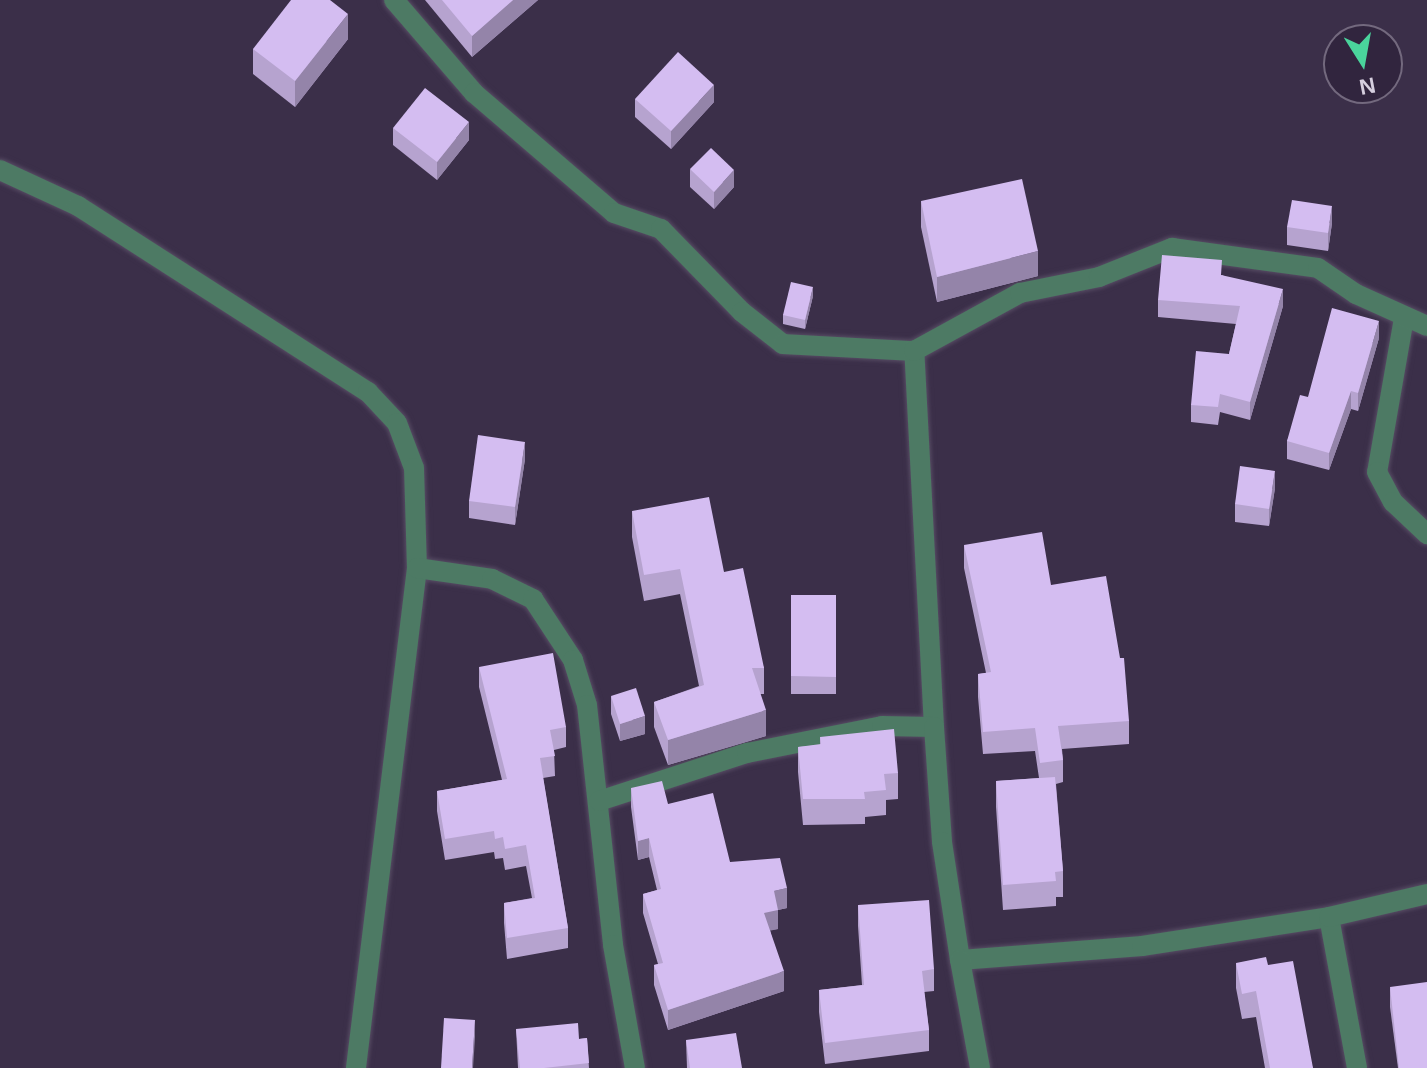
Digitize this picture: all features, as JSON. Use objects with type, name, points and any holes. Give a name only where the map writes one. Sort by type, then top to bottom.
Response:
[{"type":"street","points":[[394,0],[474,93],[614,213],[661,229],[742,312],[783,344],[914,351],[1020,293],[1099,277],[1172,248],[1318,268],[1404,318],[1427,326]]},
{"type":"street","points":[[0,170],[78,206],[368,392],[397,423],[414,468],[417,568],[356,1068]]},
{"type":"street","points":[[1404,318],[1377,472],[1393,502],[1427,534]]},
{"type":"street","points":[[914,351],[942,842],[980,1068]]},
{"type":"street","points":[[417,568],[492,579],[533,599],[556,627],[587,705],[613,945],[635,1068]]},
{"type":"street","points":[[599,801],[747,753],[882,726],[934,727]]},
{"type":"street","points":[[960,960],[1142,946],[1329,917],[1427,894]]},
{"type":"street","points":[[1329,917],[1357,1068]]},
{"type":"building","points":[[291,0],[330,0],[348,14],[295,81],[253,49]]},
{"type":"building","points":[[442,0],[513,0],[472,36]]},
{"type":"building","points":[[678,52],[714,85],[671,131],[635,99]]},
{"type":"building","points":[[425,88],[469,122],[437,162],[393,128]]},
{"type":"building","points":[[711,148],[734,170],[714,192],[690,169]]},
{"type":"building","points":[[1022,179],[1038,251],[937,277],[921,201]]},
{"type":"building","points":[[1292,200],[1332,206],[1328,233],[1287,227]]},
{"type":"building","points":[[1162,255],[1222,260],[1221,275],[1283,289],[1250,402],[1220,394],[1218,407],[1191,405],[1196,351],[1229,354],[1240,306],[1158,300]]},
{"type":"building","points":[[791,282],[813,287],[805,320],[783,315]]},
{"type":"building","points":[[1332,308],[1379,321],[1358,393],[1351,391],[1329,453],[1287,441],[1300,395],[1308,397]]},
{"type":"building","points":[[478,435],[525,442],[515,507],[469,501]]},
{"type":"building","points":[[1240,466],[1275,471],[1269,509],[1235,504]]},
{"type":"building","points":[[709,497],[724,572],[743,568],[764,668],[752,668],[766,710],[668,740],[654,702],[704,685],[680,569],[644,575],[632,511]]},
{"type":"building","points":[[1042,532],[1051,585],[1106,576],[1120,658],[1124,658],[1129,721],[1058,726],[1063,760],[1040,763],[1035,728],[983,732],[978,674],[991,672],[964,545]]},
{"type":"building","points":[[791,595],[836,595],[836,677],[791,676]]},
{"type":"building","points":[[553,653],[566,727],[550,730],[555,756],[540,758],[568,928],[507,938],[504,903],[535,898],[526,845],[505,849],[503,837],[495,839],[494,831],[445,839],[437,791],[507,779],[479,667]]},
{"type":"building","points":[[636,688],[645,716],[620,724],[611,696]]},
{"type":"building","points":[[894,729],[898,773],[884,774],[886,790],[864,792],[865,799],[803,799],[798,747],[821,744],[820,737]]},
{"type":"building","points":[[1055,777],[1063,871],[1055,872],[1056,881],[1003,885],[996,781]]},
{"type":"building","points":[[662,781],[668,804],[713,793],[730,862],[780,858],[787,888],[774,891],[778,910],[764,913],[784,971],[668,1010],[654,965],[663,963],[643,894],[661,889],[649,838],[638,841],[631,788]]},
{"type":"building","points":[[929,900],[934,969],[922,971],[929,1030],[825,1043],[819,990],[864,985],[858,905]]},
{"type":"building","points":[[1266,957],[1268,965],[1293,961],[1313,1068],[1270,1068],[1256,991],[1242,994],[1236,963]]},
{"type":"building","points":[[1427,982],[1427,1068],[1399,1068],[1390,987]]},
{"type":"building","points":[[444,1018],[475,1020],[472,1068],[441,1068]]},
{"type":"building","points":[[578,1023],[579,1039],[587,1038],[589,1063],[520,1068],[516,1029]]},
{"type":"building","points":[[736,1033],[742,1068],[690,1068],[686,1040]]}]
